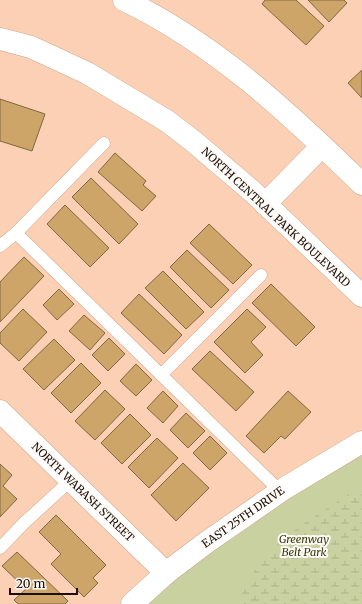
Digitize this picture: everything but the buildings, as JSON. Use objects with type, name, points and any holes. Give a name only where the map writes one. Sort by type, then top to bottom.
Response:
[{"type":"main road","points":[[124,0],[175,29],[220,58],[273,101],[362,184]]},
{"type":"main road","name":"NORTH CENTRAL PARK BOULEVARD","points":[[0,39],[31,47],[87,73],[161,118],[194,141],[265,204],[362,296]]},
{"type":"main road","points":[[265,204],[322,146]]},
{"type":"main road","name":"NORTH WABASH STREET","points":[[0,411],[166,573]]},
{"type":"main road","name":"EAST 25TH DRIVE","points":[[132,604],[166,573],[207,542],[280,491],[362,442]]},
{"type":"lane","points":[[0,246],[16,233],[104,142]]},
{"type":"lane","points":[[16,233],[280,491]]},
{"type":"lane","points":[[161,375],[261,275]]},
{"type":"lane","points":[[0,548],[71,480]]},
{"type":"green space","name":"Greenway Belt Park","points":[[362,442],[362,604],[132,604]]},
{"type":"green space","points":[[362,487],[362,604],[238,604],[245,587],[254,572],[263,559],[274,548],[299,527]]}]
